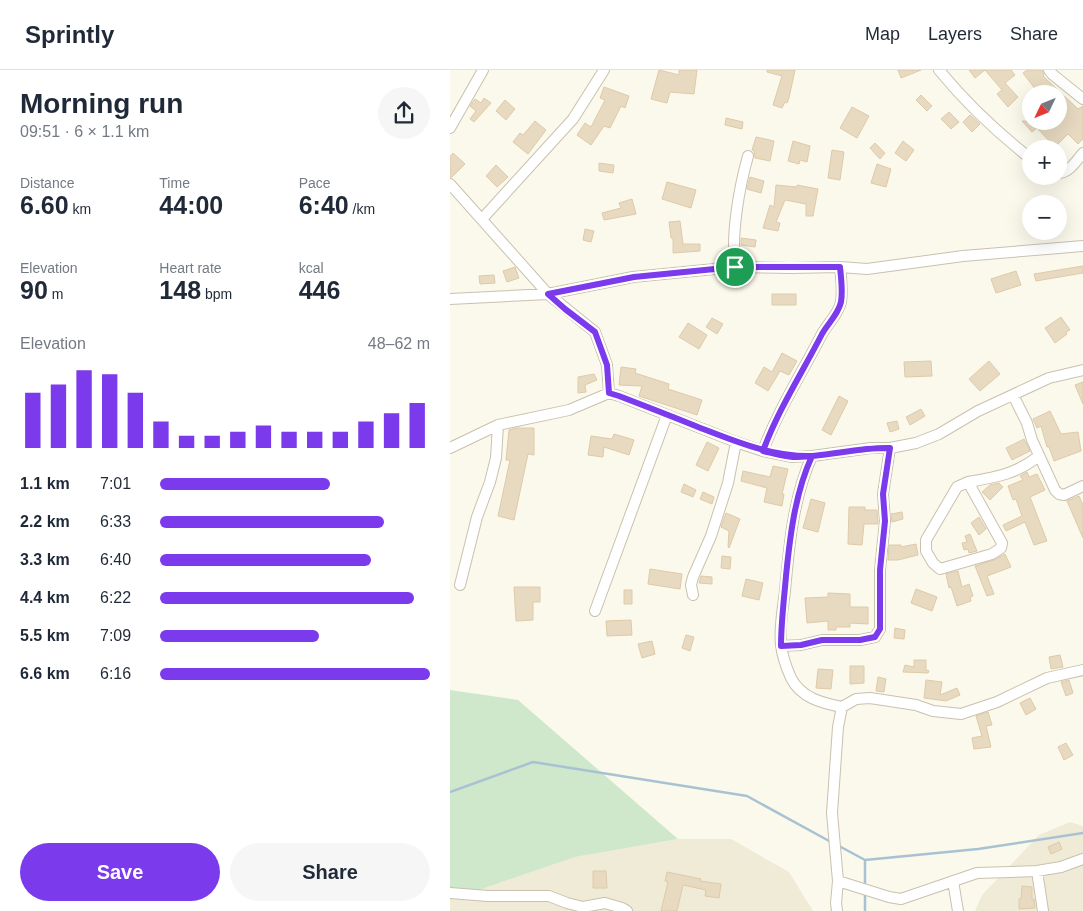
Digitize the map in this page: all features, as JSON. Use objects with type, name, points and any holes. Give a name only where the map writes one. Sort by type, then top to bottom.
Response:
[{"type":"street","points":[[450,128],[483,70]]},
{"type":"street","points":[[482,219],[573,120],[604,70]]},
{"type":"street","points":[[939,70],[960,94],[1005,138],[1022,152]]},
{"type":"street","points":[[1050,70],[1052,74],[1083,99]]},
{"type":"street","points":[[1067,170],[1083,153]]},
{"type":"street","points":[[735,267],[734,237],[743,174],[748,156]]},
{"type":"street","points":[[450,184],[548,294],[595,332],[607,365],[609,393]]},
{"type":"street","points":[[450,299],[548,294],[634,277],[735,267],[840,267],[867,269],[963,256],[1083,246]]},
{"type":"street","points":[[763,451],[771,428],[794,384],[812,355],[823,332],[838,312],[841,300],[840,267]]},
{"type":"street","points":[[450,448],[498,425],[569,410],[609,393],[736,442],[763,451],[791,457],[871,448],[890,448],[916,443],[939,434],[978,411],[1049,378],[1083,370]]},
{"type":"street","points":[[1013,395],[1055,490],[1059,494],[1064,495],[1083,486]]},
{"type":"street","points":[[595,611],[667,415]]},
{"type":"street","points":[[460,585],[496,458],[498,425]]},
{"type":"street","points":[[693,595],[691,585],[693,577],[711,536],[728,483],[736,442]]},
{"type":"street","points":[[781,646],[801,645],[822,640],[860,640],[875,637],[880,629],[880,570],[885,521],[883,494],[890,448]]},
{"type":"street","points":[[812,456],[803,475],[790,543],[781,628],[781,646],[792,679],[806,695],[819,702],[842,707],[856,699],[870,698],[916,705],[934,711],[961,714],[997,702],[1047,678],[1083,670]]},
{"type":"street","points":[[968,482],[1002,543],[1001,548],[992,554],[940,569],[933,563],[926,551],[926,540],[957,487],[968,482],[1008,474],[1024,467],[1039,456]]},
{"type":"street","points":[[837,911],[838,881],[832,812],[838,727],[842,707]]},
{"type":"street","points":[[838,881],[901,899],[977,873],[1037,871],[1061,867],[1083,860]]},
{"type":"street","points":[[1037,871],[1043,911]]},
{"type":"street","points":[[953,881],[958,911]]},
{"type":"street","points":[[450,893],[488,896],[549,896],[583,907],[605,903],[627,911]]},
{"type":"shaded area","points":[[1070,822],[1083,826],[1083,911],[975,911],[982,895],[1039,835]]},
{"type":"shaded area","points":[[678,839],[731,839],[789,872],[813,911],[450,911],[450,900],[575,857]]},
{"type":"green space","points":[[450,690],[518,700],[678,839],[575,857],[450,900]]},
{"type":"building","points":[[659,70],[679,75],[679,70],[697,70],[694,94],[670,92],[667,103],[651,99]]},
{"type":"building","points":[[767,70],[795,70],[789,98],[782,108],[773,105],[782,76],[767,72]]},
{"type":"building","points":[[898,70],[921,70],[901,78]]},
{"type":"building","points":[[969,70],[985,70],[975,78]]},
{"type":"building","points":[[985,70],[1011,70],[1015,75],[1005,83],[1018,97],[1008,107],[997,94],[1002,90]]},
{"type":"building","points":[[1027,70],[1042,70],[1043,76],[1053,85],[1032,85],[1023,73]]},
{"type":"building","points":[[604,87],[629,96],[625,108],[621,106],[610,128],[604,126],[591,145],[577,135],[585,123],[591,127],[605,100],[600,98]]},
{"type":"building","points":[[921,95],[932,106],[927,111],[916,100]]},
{"type":"building","points":[[484,98],[491,103],[474,122],[470,119],[476,111],[470,106],[475,99],[481,103]]},
{"type":"building","points":[[505,100],[515,109],[506,120],[496,111]]},
{"type":"building","points":[[1068,100],[1078,109],[1083,106],[1083,139],[1078,144],[1068,134],[1062,140],[1048,140],[1039,130],[1068,130]]},
{"type":"building","points":[[852,107],[869,116],[857,138],[840,128]]},
{"type":"building","points":[[949,112],[959,122],[951,129],[941,119]]},
{"type":"building","points":[[970,115],[980,124],[972,132],[963,122]]},
{"type":"building","points":[[726,118],[743,122],[742,129],[725,125]]},
{"type":"building","points":[[535,121],[546,130],[528,154],[513,142],[520,133],[523,135]]},
{"type":"building","points":[[756,137],[774,141],[770,161],[755,158],[754,151],[752,150]]},
{"type":"building","points":[[793,141],[810,146],[807,162],[800,160],[799,164],[788,161]]},
{"type":"building","points":[[903,141],[914,150],[906,161],[895,153]]},
{"type":"building","points":[[875,143],[885,153],[880,159],[870,148]]},
{"type":"building","points":[[832,150],[844,152],[840,180],[828,178]]},
{"type":"building","points":[[453,153],[465,164],[450,177],[450,157]]},
{"type":"building","points":[[599,163],[614,165],[613,173],[599,171]]},
{"type":"building","points":[[877,164],[891,169],[886,187],[871,183]]},
{"type":"building","points":[[496,165],[508,177],[497,187],[486,176]]},
{"type":"building","points":[[750,177],[764,181],[761,193],[747,189]]},
{"type":"building","points":[[667,182],[696,190],[691,208],[662,199]]},
{"type":"building","points":[[776,185],[797,187],[797,185],[818,189],[813,216],[806,216],[806,204],[785,200],[776,222],[780,223],[778,231],[763,228],[770,205],[774,207]]},
{"type":"building","points":[[632,199],[636,214],[604,220],[602,213],[621,208],[619,203]]},
{"type":"building","points":[[680,221],[683,244],[700,244],[700,251],[673,253],[673,238],[671,238],[669,222]]},
{"type":"building","points":[[585,229],[594,231],[591,242],[583,240]]},
{"type":"building","points":[[741,238],[756,240],[755,247],[741,245]]},
{"type":"building","points":[[1083,266],[1083,273],[1036,281],[1034,274]]},
{"type":"building","points":[[515,267],[519,278],[507,282],[503,271]]},
{"type":"building","points":[[1016,271],[1021,285],[996,293],[991,279]]},
{"type":"building","points":[[494,275],[495,283],[480,284],[479,276]]},
{"type":"building","points":[[772,294],[796,294],[796,305],[772,305]]},
{"type":"building","points":[[1061,317],[1070,330],[1055,343],[1045,328]]},
{"type":"building","points":[[712,318],[723,324],[717,334],[706,327]]},
{"type":"building","points":[[688,323],[707,335],[699,349],[679,337]]},
{"type":"building","points":[[782,353],[797,361],[789,375],[780,371],[768,391],[755,383],[764,367],[772,372]]},
{"type":"building","points":[[931,361],[932,376],[905,377],[904,362]]},
{"type":"building","points":[[989,361],[1000,374],[980,391],[969,379]]},
{"type":"building","points":[[621,367],[636,369],[635,373],[669,384],[668,389],[702,400],[697,415],[639,396],[642,386],[619,385]]},
{"type":"building","points":[[594,374],[597,380],[585,385],[586,392],[578,393],[578,377]]},
{"type":"building","points":[[1083,382],[1083,404],[1075,385]]},
{"type":"building","points":[[839,396],[848,401],[831,435],[822,430]]},
{"type":"building","points":[[921,409],[925,416],[910,425],[906,417]]},
{"type":"building","points":[[1050,411],[1061,434],[1078,432],[1081,451],[1054,461],[1049,447],[1047,447],[1041,426],[1037,428],[1033,419]]},
{"type":"building","points":[[897,421],[899,429],[890,432],[887,423]]},
{"type":"building","points":[[534,428],[534,455],[528,454],[514,520],[498,516],[510,460],[506,460],[509,430]]},
{"type":"building","points":[[614,434],[634,440],[629,455],[604,447],[603,457],[588,455],[591,436],[612,439]]},
{"type":"building","points":[[1024,439],[1030,451],[1012,460],[1006,448]]},
{"type":"building","points":[[707,442],[719,448],[708,471],[696,465]]},
{"type":"building","points":[[773,466],[788,469],[782,494],[784,494],[782,506],[764,502],[767,488],[741,481],[743,471],[770,477]]},
{"type":"building","points":[[1027,472],[1029,477],[1037,474],[1045,490],[1030,497],[1047,541],[1034,545],[1025,522],[1006,531],[1003,525],[1022,516],[1016,499],[1013,500],[1008,486],[1023,480],[1020,476]]},
{"type":"building","points":[[999,483],[1003,487],[990,500],[982,492],[990,485]]},
{"type":"building","points":[[684,484],[696,490],[693,497],[681,492]]},
{"type":"building","points":[[703,492],[714,497],[712,504],[700,499]]},
{"type":"building","points":[[1079,496],[1083,505],[1083,538],[1067,501]]},
{"type":"building","points":[[811,499],[825,503],[818,532],[803,528]]},
{"type":"building","points":[[849,507],[865,507],[865,510],[877,510],[878,524],[864,524],[862,545],[848,544]]},
{"type":"building","points":[[902,512],[903,519],[892,522],[891,514]]},
{"type":"building","points":[[726,513],[740,519],[729,548],[729,531],[721,527]]},
{"type":"building","points":[[979,517],[986,529],[979,535],[971,523]]},
{"type":"building","points":[[970,534],[977,551],[969,553],[968,549],[964,550],[962,543],[967,542],[965,536]]},
{"type":"building","points":[[916,544],[918,555],[898,560],[888,560],[889,545],[901,545],[901,547]]},
{"type":"building","points":[[1005,554],[1011,567],[987,576],[994,594],[987,596],[975,566]]},
{"type":"building","points":[[722,556],[731,557],[730,569],[721,568]]},
{"type":"building","points":[[650,569],[682,574],[680,589],[648,584]]},
{"type":"building","points":[[958,571],[962,587],[969,584],[973,596],[970,597],[971,601],[957,606],[951,587],[949,588],[946,574]]},
{"type":"building","points":[[701,576],[712,577],[712,584],[699,583]]},
{"type":"building","points":[[746,579],[763,583],[759,600],[742,596]]},
{"type":"building","points":[[514,587],[540,587],[540,602],[533,602],[533,620],[516,621]]},
{"type":"building","points":[[916,589],[937,597],[932,611],[911,603]]},
{"type":"building","points":[[624,590],[632,590],[632,604],[624,604]]},
{"type":"building","points":[[828,593],[850,594],[850,607],[868,607],[868,624],[850,623],[850,627],[836,627],[836,630],[828,630],[828,621],[807,623],[805,598],[828,597]]},
{"type":"building","points":[[631,620],[632,635],[607,636],[606,621]]},
{"type":"building","points":[[895,628],[905,630],[904,639],[894,638]]},
{"type":"building","points":[[686,635],[694,637],[690,651],[682,648]]},
{"type":"building","points":[[652,641],[655,654],[642,658],[638,644]]},
{"type":"building","points":[[1060,655],[1063,667],[1051,669],[1049,657]]},
{"type":"building","points":[[914,660],[926,660],[926,670],[929,671],[928,673],[903,672],[905,665],[914,667]]},
{"type":"building","points":[[850,666],[864,666],[864,683],[850,684]]},
{"type":"building","points":[[818,669],[833,670],[831,689],[816,688]]},
{"type":"building","points":[[878,677],[886,679],[884,692],[876,691]]},
{"type":"building","points":[[926,680],[942,682],[940,695],[957,688],[960,695],[946,701],[924,698]]},
{"type":"building","points":[[1069,680],[1073,693],[1066,696],[1061,682]]},
{"type":"building","points":[[1030,698],[1036,709],[1026,715],[1020,703]]},
{"type":"building","points":[[988,712],[992,725],[986,726],[991,747],[974,749],[972,738],[982,736],[976,716]]},
{"type":"building","points":[[1066,743],[1073,755],[1064,760],[1058,747]]},
{"type":"building","points":[[1059,842],[1062,849],[1051,854],[1048,847]]},
{"type":"building","points":[[593,871],[606,871],[607,888],[593,888]]},
{"type":"building","points":[[667,872],[701,879],[700,881],[721,884],[719,898],[705,896],[706,890],[683,885],[677,911],[661,911],[668,882],[665,881]]},
{"type":"building","points":[[1022,886],[1032,887],[1032,899],[1034,899],[1035,908],[1019,909]]},
{"type":"waterway","points":[[450,792],[533,762],[747,796],[831,842]]},
{"type":"waterway","points":[[839,846],[865,860],[978,849],[1083,833]]},
{"type":"waterway","points":[[865,860],[865,887]]},
{"type":"waterway","points":[[865,893],[865,911]]},
{"type":"route","points":[[735,267],[634,277],[548,294],[565,309],[590,326],[595,332],[607,365],[609,393],[763,451],[791,457],[812,456],[803,475],[790,543],[781,628],[781,646],[801,645],[822,640],[860,640],[875,637],[880,629],[880,570],[885,521],[883,494],[890,448],[871,448],[791,457],[763,451],[771,428],[794,384],[812,355],[823,332],[838,312],[841,300],[840,267],[735,267]]}]
